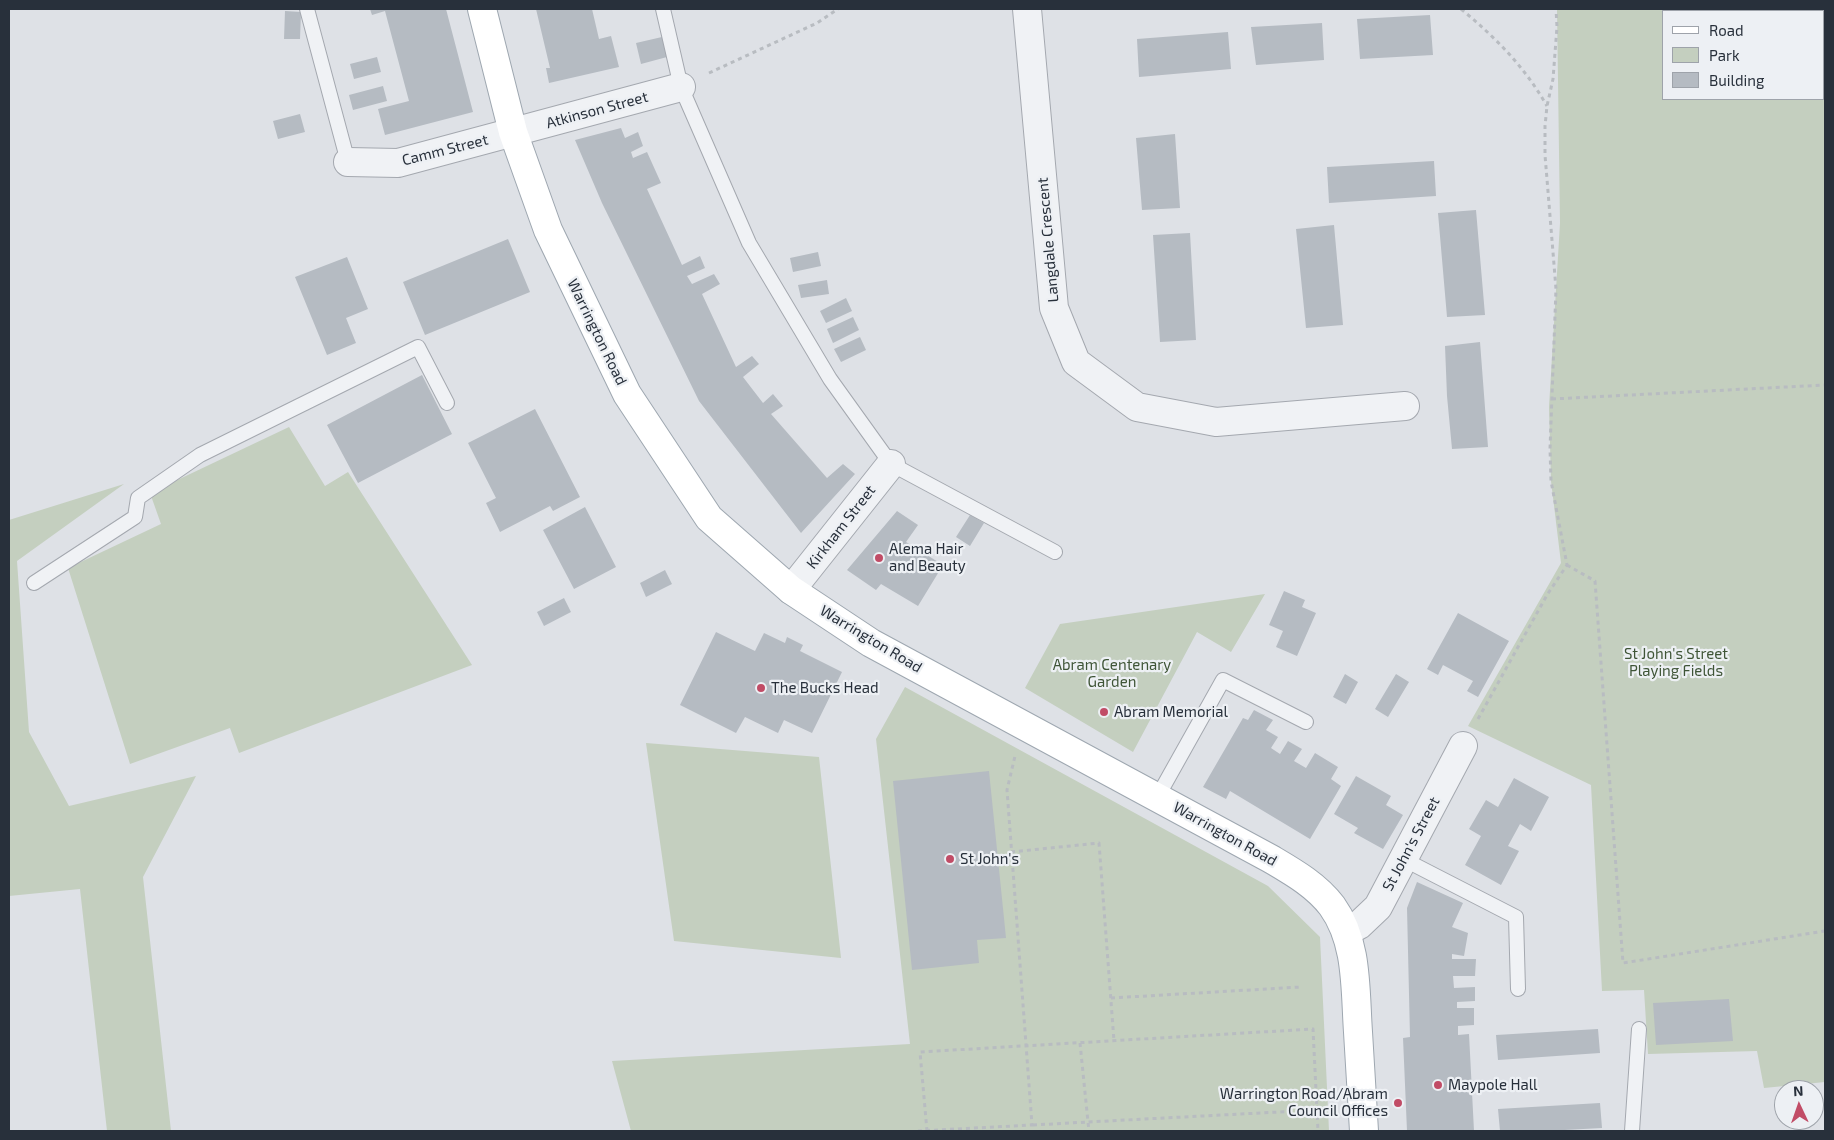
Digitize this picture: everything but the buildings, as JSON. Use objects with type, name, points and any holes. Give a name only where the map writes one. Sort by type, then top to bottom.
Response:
[{"type":"main road","name":"Warrington Road","points":[[482,9],[512,132],[548,230],[626,394],[709,518],[791,590],[871,643],[1158,796],[1271,859],[1310,884],[1331,905],[1346,932],[1354,967],[1364,1131]]},
{"type":"street","name":"Langdale Crescent","points":[[1027,9],[1054,308],[1076,362],[1137,407],[1216,422],[1405,406]]},
{"type":"street","name":"Atkinson Street","points":[[512,132],[681,87]]},
{"type":"street","name":"Camm Street","points":[[348,162],[398,163],[512,132]]},
{"type":"street","name":"Kirkham Street","points":[[791,590],[891,464]]},
{"type":"street","name":"St John's Street","points":[[1346,932],[1359,925],[1378,907],[1463,746]]},
{"type":"lane","points":[[307,9],[348,162]]},
{"type":"lane","points":[[662,9],[681,87],[749,243],[830,379],[891,464],[1055,552]]},
{"type":"lane","points":[[34,583],[135,517],[138,498],[200,455],[418,346],[447,403]]},
{"type":"lane","points":[[1158,796],[1223,680],[1306,722]]},
{"type":"lane","points":[[1403,859],[1516,917],[1518,988]]},
{"type":"lane","points":[[1632,1131],[1639,1030]]},
{"type":"path","points":[[681,87],[817,22],[838,9]]},
{"type":"path","points":[[1461,9],[1509,51],[1535,85],[1547,106]]},
{"type":"path","points":[[1463,746],[1547,595],[1567,565],[1551,481],[1556,289],[1545,155],[1547,106],[1553,79],[1557,27],[1556,9]]},
{"type":"path","points":[[1552,399],[1825,385]]},
{"type":"path","points":[[1567,565],[1595,580],[1624,964],[1825,931]]},
{"type":"path","points":[[1023,724],[1007,790],[1032,1125]]},
{"type":"path","points":[[1011,852],[1099,843],[1114,1041]]},
{"type":"path","points":[[1111,998],[1301,987]]},
{"type":"path","points":[[927,1131],[920,1052],[1313,1029],[1318,1131]]},
{"type":"path","points":[[1080,1043],[1088,1131]]},
{"type":"path","points":[[918,1131],[1317,1110]]},
{"type":"green space","name":"St John's Street Playing Fields","points":[[1557,9],[1825,9],[1825,1082],[1824,1080],[1774,1080],[1774,1087],[1764,1088],[1757,1051],[1648,1054],[1644,990],[1602,991],[1591,785],[1468,726],[1561,563],[1551,481],[1549,407],[1560,223]]},
{"type":"green space","points":[[289,427],[325,486],[348,472],[472,665],[239,753],[230,728],[130,764],[68,568],[161,524],[150,493]]},
{"type":"green space","points":[[124,484],[17,561],[29,732],[69,806],[196,776],[143,877],[171,1131],[107,1131],[80,889],[9,896],[9,520]]},
{"type":"green space","name":"Abram Centenary Garden","points":[[1265,594],[1231,652],[1197,632],[1133,752],[1025,688],[1060,624]]},
{"type":"green space","points":[[905,687],[1268,886],[1320,937],[1329,1131],[631,1131],[612,1061],[910,1044],[876,739]]},
{"type":"green space","points":[[646,743],[819,757],[841,958],[674,941]]},
{"type":"place","name":"Alema Hair and Beauty","points":[[879,558]]},
{"type":"place","name":"The Bucks Head","points":[[761,688]]},
{"type":"place","name":"Abram Memorial","points":[[1104,712]]},
{"type":"place","name":"St John's","points":[[950,859]]},
{"type":"place","name":"Maypole Hall","points":[[1438,1085]]},
{"type":"place","name":"Warrington Road/Abram Council Offices","points":[[1398,1103]]}]
